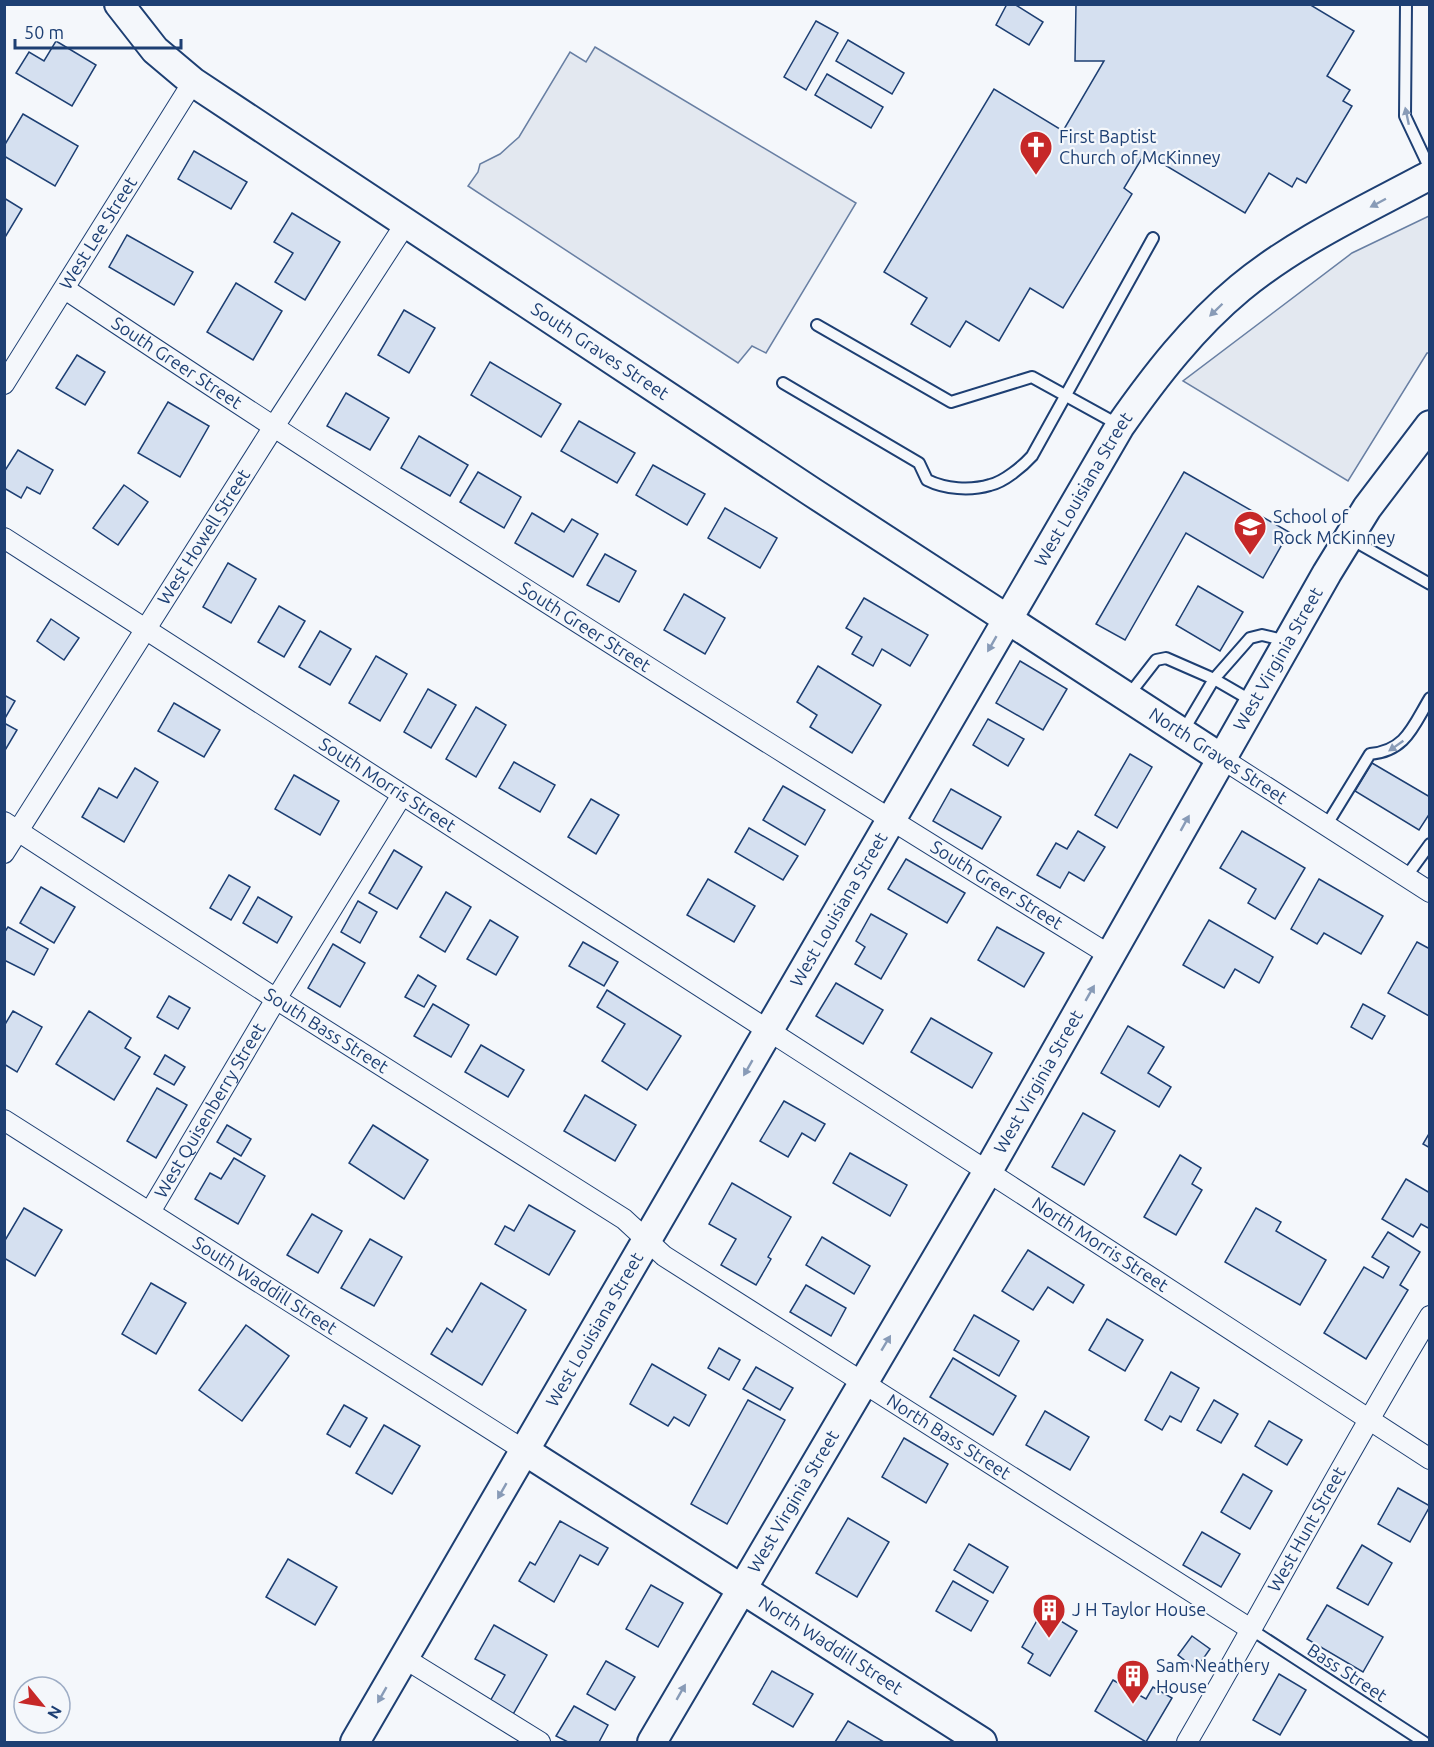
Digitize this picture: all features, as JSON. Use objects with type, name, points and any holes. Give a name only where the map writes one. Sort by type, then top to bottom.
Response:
[{"type":"main road","name":"South Graves Street","points":[[119,4],[155,50],[193,82],[1006,618]]},
{"type":"main road","name":"West Louisiana Street","points":[[355,1743],[1006,618],[1120,426],[1175,352],[1240,288],[1312,239],[1430,175]]},
{"type":"main road","name":"West Virginia Street","points":[[652,1743],[988,1171],[1348,537],[1386,481],[1430,425]]},
{"type":"main road","name":"North Graves Street","points":[[1006,618],[1221,758]]},
{"type":"main road","name":"North Waddill Street","points":[[525,1451],[982,1743]]},
{"type":"street","name":"West Lee Street","points":[[4,384],[193,82]]},
{"type":"street","name":"West Howell Street","points":[[4,853],[12,827],[146,630],[273,428],[406,224]]},
{"type":"street","name":"South Greer Street","points":[[64,288],[273,428],[890,820],[1111,956]]},
{"type":"street","name":"South Morris Street","points":[[4,538],[769,1031]]},
{"type":"street","name":"North Graves Street","points":[[1221,758],[1430,892]]},
{"type":"street","name":"West Quisenberry Street","points":[[150,1212],[276,999],[402,795]]},
{"type":"street","name":"South Bass Street","points":[[12,827],[276,999],[624,1219],[647,1241]]},
{"type":"street","name":"North Morris Street","points":[[769,1031],[1430,1459]]},
{"type":"street","name":"South Waddill Street","points":[[4,1120],[525,1451]]},
{"type":"street","name":"North Bass Street","points":[[647,1241],[664,1256],[1252,1630]]},
{"type":"street","name":"West Hunt Street","points":[[1187,1743],[1252,1630],[1367,1419],[1430,1316]]},
{"type":"street","points":[[404,1658],[540,1743]]},
{"type":"lane","points":[[1407,4],[1405,116],[1430,169]]},
{"type":"lane","points":[[783,383],[901,450],[919,463],[927,480],[941,487],[962,488],[992,485],[1021,467],[1032,456],[1153,238]]},
{"type":"lane","points":[[817,325],[951,402],[1032,377],[1120,426]]},
{"type":"lane","points":[[1348,537],[1430,584]]},
{"type":"lane","points":[[1182,733],[1214,679],[1250,638],[1262,635],[1287,641]]},
{"type":"lane","points":[[1127,697],[1156,660],[1166,658],[1214,679],[1253,702]]},
{"type":"lane","points":[[1326,826],[1370,754],[1386,752],[1405,740],[1430,698]]},
{"type":"lane","points":[[1406,877],[1430,844]]},
{"type":"lane","name":"Bass Street","points":[[1252,1630],[1424,1743]]},
{"type":"shaded area","points":[[595,47],[856,203],[766,353],[752,346],[738,363],[468,186],[478,172],[480,164],[500,154],[519,137],[570,52],[586,62]]},
{"type":"shaded area","points":[[1429,216],[1429,353],[1348,481],[1183,381],[1352,253]]},
{"type":"building","points":[[1007,4],[1014,4],[1043,22],[1029,45],[996,25]]},
{"type":"building","name":"First Baptist Church of McKinney","points":[[1076,4],[1309,4],[1354,31],[1327,76],[1350,90],[1343,101],[1352,106],[1306,183],[1297,178],[1292,187],[1269,173],[1245,213],[1145,153],[1124,188],[1132,194],[1063,308],[1030,288],[999,341],[966,321],[950,347],[911,324],[927,298],[884,272],[994,89],[1063,131],[1104,61],[1075,61]]},
{"type":"building","points":[[816,21],[838,33],[806,90],[784,77]]},
{"type":"building","points":[[848,40],[904,73],[892,94],[836,61]]},
{"type":"building","points":[[56,41],[96,65],[72,106],[16,73],[29,52],[44,61]]},
{"type":"building","points":[[827,74],[883,107],[871,128],[815,95]]},
{"type":"building","points":[[23,114],[78,146],[55,186],[4,156],[4,146]]},
{"type":"building","points":[[194,151],[247,182],[231,209],[178,179]]},
{"type":"building","points":[[4,198],[22,209],[4,239]]},
{"type":"building","points":[[292,213],[340,242],[305,300],[275,282],[293,253],[274,242]]},
{"type":"building","points":[[127,235],[193,272],[174,305],[109,267]]},
{"type":"building","points":[[236,283],[282,311],[253,360],[207,332]]},
{"type":"building","points":[[404,310],[435,328],[409,373],[378,355]]},
{"type":"building","points":[[77,355],[105,372],[85,405],[56,388]]},
{"type":"building","points":[[490,362],[561,404],[541,437],[471,395]]},
{"type":"building","points":[[346,393],[389,418],[370,450],[327,426]]},
{"type":"building","points":[[168,402],[209,426],[180,477],[138,453]]},
{"type":"building","points":[[579,421],[635,453],[617,483],[561,451]]},
{"type":"building","points":[[419,436],[468,465],[450,496],[401,468]]},
{"type":"building","points":[[18,450],[53,470],[40,494],[27,487],[21,498],[4,488],[4,472]]},
{"type":"building","points":[[653,465],[705,494],[687,525],[636,495]]},
{"type":"building","points":[[478,472],[521,497],[504,528],[460,502]]},
{"type":"building","name":"School of Rock McKinney","points":[[1184,472],[1289,532],[1263,578],[1186,533],[1125,640],[1096,624]]},
{"type":"building","points":[[124,485],[148,502],[118,545],[93,528]]},
{"type":"building","points":[[725,508],[777,538],[760,568],[708,538]]},
{"type":"building","points":[[532,513],[564,532],[572,519],[598,534],[573,577],[515,543]]},
{"type":"building","points":[[605,554],[636,571],[619,602],[587,585]]},
{"type":"building","points":[[228,563],[256,579],[231,623],[203,607]]},
{"type":"building","points":[[1198,586],[1243,612],[1220,651],[1176,625]]},
{"type":"building","points":[[684,594],[725,618],[705,654],[664,630]]},
{"type":"building","points":[[864,598],[928,635],[910,666],[882,649],[873,666],[852,654],[862,637],[846,628]]},
{"type":"building","points":[[279,606],[305,621],[284,657],[258,642]]},
{"type":"building","points":[[51,619],[79,638],[64,660],[37,641]]},
{"type":"building","points":[[320,631],[351,649],[330,685],[299,667]]},
{"type":"building","points":[[376,656],[407,674],[380,721],[349,703]]},
{"type":"building","points":[[1020,661],[1067,689],[1043,730],[996,703]]},
{"type":"building","points":[[818,666],[881,705],[852,753],[810,727],[817,715],[797,702]]},
{"type":"building","points":[[428,689],[456,705],[431,748],[404,732]]},
{"type":"building","points":[[4,695],[15,701],[4,720]]},
{"type":"building","points":[[174,703],[220,730],[204,757],[158,731]]},
{"type":"building","points":[[476,707],[506,725],[476,777],[446,759]]},
{"type":"building","points":[[988,719],[1024,739],[1008,766],[973,745]]},
{"type":"building","points":[[4,723],[17,730],[4,752]]},
{"type":"building","points":[[1130,754],[1152,767],[1117,828],[1095,815]]},
{"type":"building","points":[[514,762],[555,785],[540,812],[499,788]]},
{"type":"building","points":[[1372,763],[1430,797],[1430,813],[1419,830],[1355,791]]},
{"type":"building","points":[[135,768],[158,782],[124,842],[82,817],[99,788],[117,798]]},
{"type":"building","points":[[294,775],[339,801],[320,835],[275,809]]},
{"type":"building","points":[[783,786],[825,810],[805,845],[763,820]]},
{"type":"building","points":[[951,789],[1001,817],[982,849],[933,821]]},
{"type":"building","points":[[591,799],[619,815],[596,854],[568,837]]},
{"type":"building","points":[[749,828],[798,856],[783,880],[735,852]]},
{"type":"building","points":[[1078,831],[1105,847],[1084,881],[1069,872],[1060,888],[1037,875],[1056,843],[1067,849]]},
{"type":"building","points":[[1242,831],[1305,868],[1275,919],[1248,903],[1256,889],[1220,868]]},
{"type":"building","points":[[394,850],[422,867],[397,909],[369,893]]},
{"type":"building","points":[[906,859],[965,893],[947,923],[888,889]]},
{"type":"building","points":[[229,875],[250,887],[231,920],[210,908]]},
{"type":"building","points":[[708,879],[755,906],[734,942],[687,915]]},
{"type":"building","points":[[1319,879],[1383,916],[1361,954],[1324,933],[1317,944],[1291,929]]},
{"type":"building","points":[[41,887],[75,907],[54,943],[20,923]]},
{"type":"building","points":[[446,892],[471,907],[445,952],[420,937]]},
{"type":"building","points":[[258,897],[292,917],[277,943],[243,923]]},
{"type":"building","points":[[358,901],[377,912],[360,943],[341,932]]},
{"type":"building","points":[[871,914],[907,934],[881,979],[855,964],[865,947],[856,941]]},
{"type":"building","points":[[490,920],[518,937],[496,975],[467,959]]},
{"type":"building","points":[[1209,920],[1273,957],[1259,983],[1235,969],[1224,988],[1183,965]]},
{"type":"building","points":[[8,927],[48,949],[34,975],[4,960],[4,933]]},
{"type":"building","points":[[997,927],[1044,953],[1024,987],[978,960]]},
{"type":"building","points":[[583,942],[618,962],[604,986],[569,966]]},
{"type":"building","points":[[1417,942],[1430,949],[1429,1016],[1388,993]]},
{"type":"building","points":[[333,944],[365,963],[340,1007],[308,988]]},
{"type":"building","points":[[418,975],[436,986],[424,1007],[405,997]]},
{"type":"building","points":[[836,983],[883,1010],[863,1044],[816,1016]]},
{"type":"building","points":[[607,990],[681,1036],[647,1090],[602,1061],[625,1024],[597,1007]]},
{"type":"building","points":[[169,996],[190,1008],[178,1029],[157,1017]]},
{"type":"building","points":[[433,1004],[469,1025],[451,1057],[414,1036]]},
{"type":"building","points":[[1363,1004],[1385,1016],[1372,1039],[1351,1027]]},
{"type":"building","points":[[13,1011],[42,1027],[17,1072],[4,1064],[4,1026]]},
{"type":"building","points":[[89,1011],[131,1038],[125,1048],[140,1057],[114,1100],[56,1064]]},
{"type":"building","points":[[931,1018],[992,1053],[972,1088],[911,1052]]},
{"type":"building","points":[[1128,1026],[1164,1047],[1148,1073],[1171,1087],[1159,1107],[1101,1073]]},
{"type":"building","points":[[481,1045],[524,1070],[508,1097],[465,1072]]},
{"type":"building","points":[[165,1055],[185,1067],[174,1085],[154,1074]]},
{"type":"building","points":[[157,1088],[187,1105],[156,1158],[127,1141]]},
{"type":"building","points":[[585,1095],[636,1125],[615,1161],[564,1131]]},
{"type":"building","points":[[784,1101],[825,1124],[815,1141],[802,1133],[788,1157],[760,1141]]},
{"type":"building","points":[[1083,1113],[1115,1131],[1084,1185],[1052,1167]]},
{"type":"building","points":[[227,1125],[251,1139],[241,1156],[217,1142]]},
{"type":"building","points":[[373,1125],[428,1160],[404,1199],[349,1163]]},
{"type":"building","points":[[1430,1132],[1430,1148],[1423,1144]]},
{"type":"building","points":[[850,1153],[907,1185],[890,1216],[833,1183]]},
{"type":"building","points":[[1180,1155],[1201,1168],[1192,1184],[1202,1190],[1176,1235],[1144,1217]]},
{"type":"building","points":[[234,1158],[265,1176],[238,1224],[195,1199],[210,1173],[221,1179]]},
{"type":"building","points":[[1406,1179],[1430,1193],[1430,1229],[1421,1224],[1413,1237],[1382,1219]]},
{"type":"building","points":[[732,1183],[791,1217],[768,1257],[771,1259],[756,1285],[721,1265],[736,1239],[709,1224]]},
{"type":"building","points":[[529,1205],[575,1231],[549,1275],[495,1244],[505,1226],[514,1231]]},
{"type":"building","points":[[24,1208],[62,1230],[35,1276],[4,1258],[4,1242]]},
{"type":"building","points":[[1256,1208],[1281,1222],[1276,1231],[1326,1260],[1300,1305],[1225,1262]]},
{"type":"building","points":[[312,1214],[342,1231],[318,1273],[287,1255]]},
{"type":"building","points":[[1388,1232],[1420,1252],[1400,1285],[1408,1290],[1366,1359],[1324,1333],[1364,1267],[1383,1278],[1389,1267],[1372,1257]]},
{"type":"building","points":[[822,1237],[870,1266],[854,1294],[806,1265]]},
{"type":"building","points":[[370,1239],[402,1257],[374,1306],[341,1288]]},
{"type":"building","points":[[1028,1250],[1084,1285],[1073,1303],[1048,1287],[1033,1310],[1002,1291]]},
{"type":"building","points":[[151,1283],[186,1303],[156,1354],[122,1334]]},
{"type":"building","points":[[481,1283],[526,1310],[482,1385],[431,1354],[447,1328],[452,1332]]},
{"type":"building","points":[[806,1285],[846,1308],[831,1336],[790,1312]]},
{"type":"building","points":[[974,1315],[1019,1341],[999,1376],[954,1350]]},
{"type":"building","points":[[1107,1319],[1143,1340],[1125,1371],[1089,1350]]},
{"type":"building","points":[[246,1325],[289,1356],[242,1421],[199,1390]]},
{"type":"building","points":[[719,1348],[740,1360],[729,1380],[708,1368]]},
{"type":"building","points":[[953,1358],[1016,1396],[993,1435],[930,1397]]},
{"type":"building","points":[[652,1364],[706,1395],[689,1426],[674,1417],[668,1426],[630,1404]]},
{"type":"building","points":[[756,1367],[793,1388],[780,1410],[743,1389]]},
{"type":"building","points":[[1171,1372],[1199,1388],[1181,1422],[1170,1416],[1162,1430],[1145,1420]]},
{"type":"building","points":[[748,1400],[785,1420],[727,1524],[691,1504]]},
{"type":"building","points":[[1214,1400],[1238,1414],[1221,1443],[1197,1430]]},
{"type":"building","points":[[344,1405],[367,1418],[350,1447],[327,1434]]},
{"type":"building","points":[[1045,1411],[1089,1437],[1070,1470],[1026,1445]]},
{"type":"building","points":[[1269,1421],[1302,1440],[1287,1465],[1255,1446]]},
{"type":"building","points":[[384,1425],[420,1446],[392,1494],[356,1473]]},
{"type":"building","points":[[904,1438],[948,1464],[926,1503],[882,1477]]},
{"type":"building","points":[[1243,1474],[1272,1491],[1250,1529],[1221,1512]]},
{"type":"building","points":[[1398,1488],[1430,1506],[1410,1542],[1378,1524]]},
{"type":"building","points":[[848,1518],[889,1542],[857,1597],[816,1573]]},
{"type":"building","points":[[560,1521],[608,1548],[598,1565],[580,1555],[554,1602],[519,1581],[530,1562],[535,1565]]},
{"type":"building","points":[[1202,1532],[1240,1554],[1221,1587],[1183,1565]]},
{"type":"building","points":[[969,1544],[1008,1567],[993,1593],[954,1570]]},
{"type":"building","points":[[1362,1545],[1392,1563],[1368,1605],[1337,1588]]},
{"type":"building","points":[[288,1559],[337,1587],[315,1625],[266,1597]]},
{"type":"building","points":[[953,1581],[988,1601],[971,1631],[936,1611]]},
{"type":"building","points":[[651,1585],[683,1603],[658,1647],[626,1629]]},
{"type":"building","points":[[1327,1605],[1383,1637],[1363,1672],[1307,1639]]},
{"type":"building","name":"J H Taylor House","points":[[1043,1610],[1077,1631],[1050,1676],[1028,1663],[1033,1654],[1022,1647]]},
{"type":"building","points":[[494,1625],[547,1655],[512,1716],[489,1703],[505,1675],[475,1659]]},
{"type":"building","points":[[1192,1636],[1210,1649],[1196,1669],[1178,1655]]},
{"type":"building","points":[[606,1661],[635,1677],[615,1710],[587,1694]]},
{"type":"building","points":[[772,1671],[813,1694],[793,1727],[753,1704]]},
{"type":"building","points":[[1279,1674],[1306,1690],[1280,1735],[1253,1720]]},
{"type":"building","name":"Sam Neathery House","points":[[1113,1680],[1146,1699],[1153,1687],[1172,1698],[1146,1742],[1095,1711]]},
{"type":"building","points":[[574,1706],[608,1725],[599,1742],[568,1742],[556,1736]]},
{"type":"building","points":[[848,1721],[884,1742],[835,1742]]},
{"type":"place","name":"First Baptist Church of McKinney","points":[[1036,176]]},
{"type":"place","name":"School of Rock McKinney","points":[[1250,556]]},
{"type":"place","name":"J H Taylor House","points":[[1049,1639]]},
{"type":"place","name":"Sam Neathery House","points":[[1133,1705]]}]
